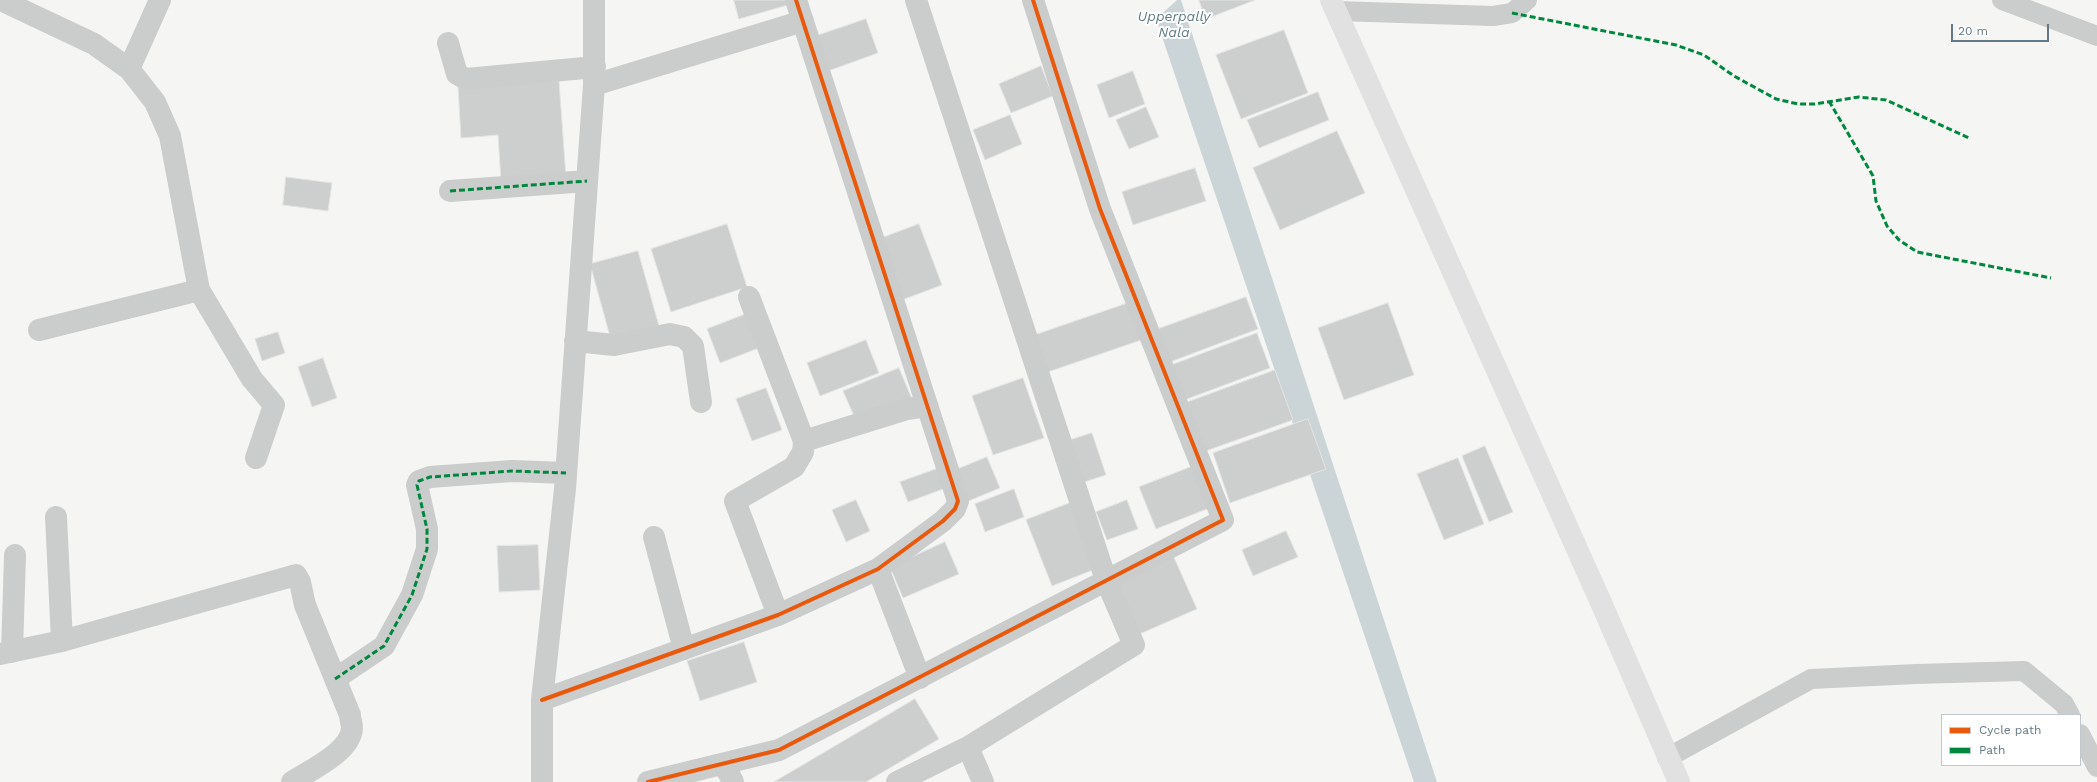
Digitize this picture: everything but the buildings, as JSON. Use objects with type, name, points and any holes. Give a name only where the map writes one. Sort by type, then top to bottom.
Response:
[{"type":"main road","points":[[1334,6],[1593,584],[1667,758],[1679,782]]},
{"type":"street","points":[[1,0],[94,44],[129,69],[155,102],[170,136],[199,290],[252,379],[274,405],[256,458]]},
{"type":"street","points":[[129,69],[160,0]]},
{"type":"street","points":[[542,782],[542,700],[566,473],[594,76],[594,0]]},
{"type":"street","points":[[542,700],[778,615],[878,569],[944,521],[955,509],[958,501],[796,0]]},
{"type":"street","points":[[897,782],[968,747],[1134,645],[1106,580],[916,0]]},
{"type":"street","points":[[648,782],[728,773],[779,750],[1223,520],[1100,210],[1033,0]]},
{"type":"street","points":[[448,43],[457,74],[466,79],[594,76],[802,22]]},
{"type":"street","points":[[450,191],[587,182]]},
{"type":"street","points":[[39,330],[199,290]]},
{"type":"street","points":[[749,297],[804,441],[803,452],[794,467],[734,501],[778,615]]},
{"type":"street","points":[[575,341],[614,345],[670,334],[684,337],[694,346],[701,402]]},
{"type":"street","points":[[804,441],[907,409],[927,406]]},
{"type":"street","points":[[335,679],[384,646],[412,595],[427,550],[427,529],[417,485],[419,481],[430,477],[512,471],[566,473]]},
{"type":"street","points":[[56,517],[62,641]]},
{"type":"street","points":[[654,537],[684,649]]},
{"type":"street","points":[[15,555],[6,653],[62,641],[296,576],[300,582],[305,605],[350,715],[352,728],[348,741],[337,753],[292,782]]},
{"type":"street","points":[[878,569],[920,678]]},
{"type":"street","points":[[968,747],[983,782]]},
{"type":"lane","points":[[1334,6],[1493,16],[1512,13],[1527,0]]},
{"type":"lane","points":[[2002,0],[2097,36]]},
{"type":"lane","points":[[1667,758],[1811,679],[2024,671],[2064,704],[2069,714]]},
{"type":"lane","points":[[2081,736],[2097,768],[2093,782]]},
{"type":"water","name":"Upperpally Nala","points":[[1177,0],[1181,0],[1437,782],[1414,782],[1156,19]]},
{"type":"marked path","points":[[1512,13],[1676,45],[1704,55],[1734,76],[1776,99],[1798,104],[1815,104],[1859,97],[1886,100],[1969,138]]},
{"type":"marked path","points":[[1829,101],[1873,176],[1876,201],[1887,226],[1899,240],[1917,252],[2051,278]]},
{"type":"marked path","points":[[450,191],[587,181]]},
{"type":"marked path","points":[[335,679],[384,646],[412,595],[427,549],[427,529],[417,485],[419,481],[430,477],[512,471],[566,473]]},
{"type":"cycle path","points":[[542,700],[778,615],[878,569],[943,521],[955,509],[958,501],[796,0]]},
{"type":"cycle path","points":[[648,782],[779,750],[1223,520],[1100,209],[1033,0]]}]
